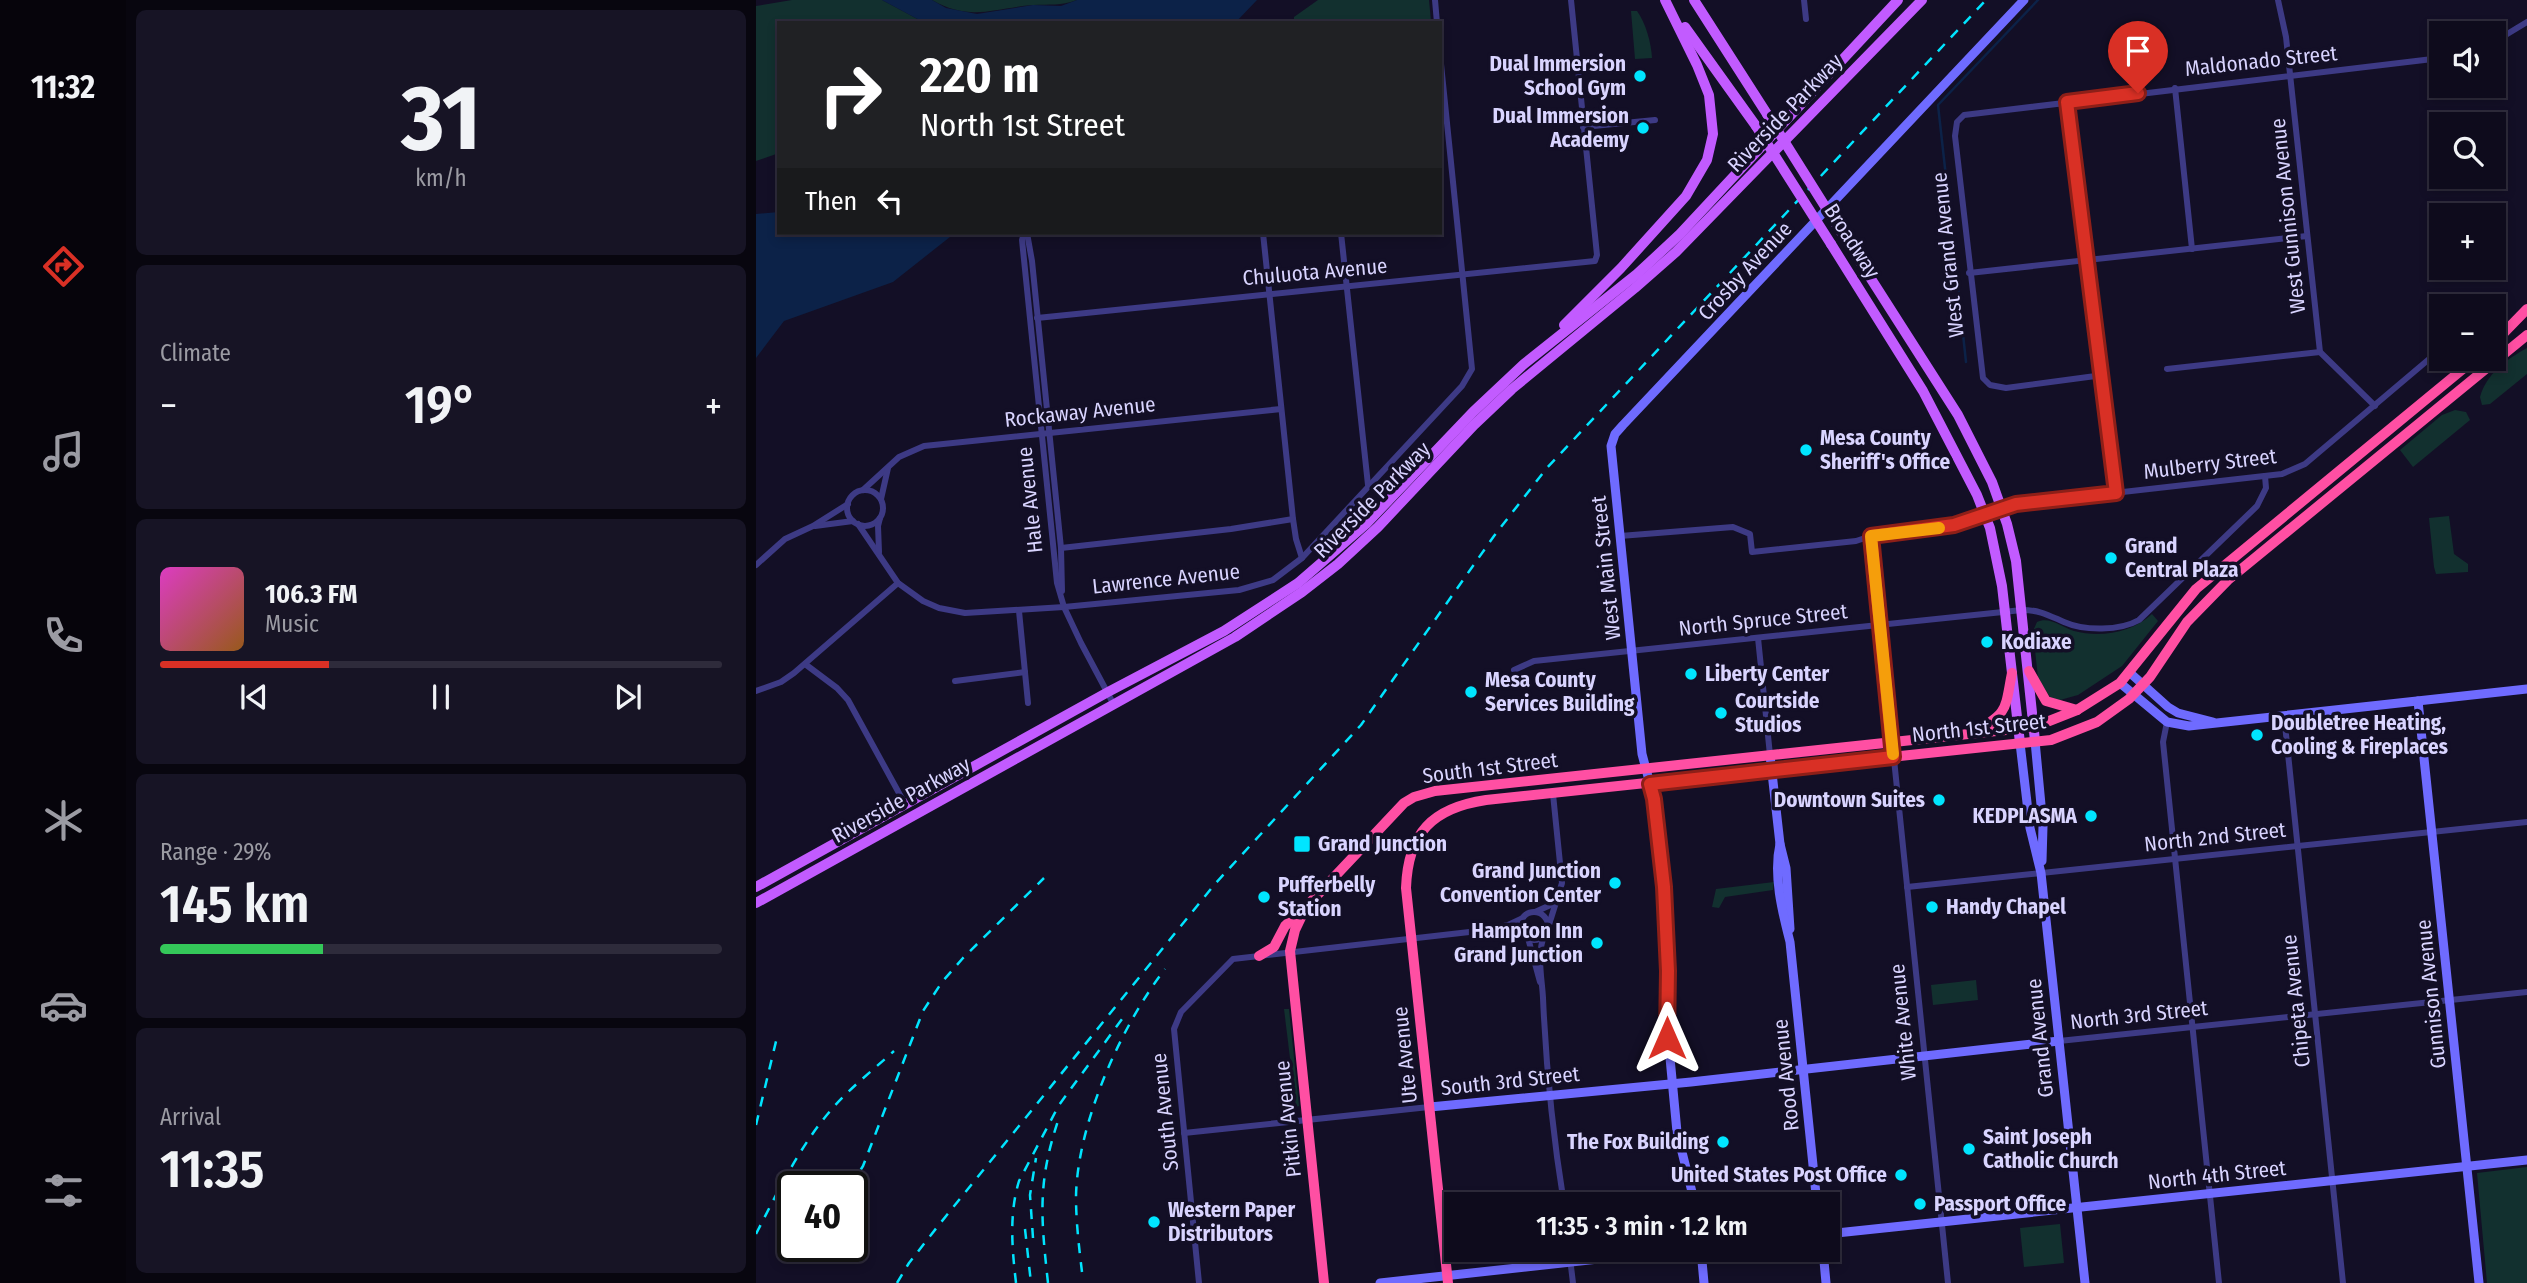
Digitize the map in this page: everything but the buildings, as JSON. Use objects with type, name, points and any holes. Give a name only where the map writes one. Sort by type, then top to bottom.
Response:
[{"type":"highway","points":[[2506,331],[2527,309]]},
{"type":"highway","name":"North 1st Street","points":[[1650,784],[2035,741],[2064,737],[2091,725],[2133,695],[2187,622],[2228,580],[2527,335]]},
{"type":"highway","name":"North 1st Street","points":[[1646,770],[2034,727],[2077,710],[2120,683],[2180,608],[2214,573],[2461,371]]},
{"type":"highway","points":[[2029,671],[2046,701],[2077,710]]},
{"type":"highway","points":[[1970,734],[1993,722],[2003,712],[2012,673]]},
{"type":"highway","name":"South 1st Street","points":[[1290,951],[1295,930],[1306,907],[1392,814],[1414,797],[1436,791],[1646,770]]},
{"type":"highway","name":"South 1st Street","points":[[1426,827],[1446,810],[1466,803],[1650,784]]},
{"type":"highway","name":"Ute Avenue","points":[[1426,827],[1416,841],[1407,871],[1406,888],[1447,1278]]},
{"type":"highway","points":[[1259,956],[1275,947],[1285,926],[1306,907]]},
{"type":"highway","name":"Pitkin Avenue","points":[[1290,951],[1324,1283]]},
{"type":"main road","name":"Broadway","points":[[1666,0],[1756,126],[1923,391],[1984,514]]},
{"type":"main road","points":[[1524,364],[1640,248],[1686,196],[1707,160],[1713,134],[1709,95],[1666,0]]},
{"type":"main road","name":"Broadway","points":[[1697,0],[1712,28],[1968,433],[1984,461],[2002,507]]},
{"type":"main road","name":"Riverside Parkway","points":[[756,887],[1108,692],[1224,631],[1298,583],[1366,524],[1473,412],[1524,364],[1637,274],[1680,234],[1898,0]]},
{"type":"main road","name":"Riverside Parkway","points":[[759,901],[1114,705],[1250,627],[1302,592],[1338,564],[1378,527],[1474,425],[1518,383],[1676,252],[1922,0]]},
{"type":"main road","points":[[2002,507],[2016,561],[2035,741]]},
{"type":"main road","name":"Grand Avenue","points":[[1984,514],[1999,566],[2020,743]]},
{"type":"street","points":[[1435,0],[1437,21]]},
{"type":"street","points":[[1571,0],[1583,127],[1655,120]]},
{"type":"street","points":[[1804,0],[1806,19]]},
{"type":"street","name":"Crosby Avenue","points":[[1611,446],[1623,425],[2024,0]]},
{"type":"street","name":"West Gunnison Avenue","points":[[2278,0],[2286,37],[2320,352]]},
{"type":"street","points":[[2506,35],[2527,22]]},
{"type":"street","name":"Maldonado Street","points":[[1961,118],[1975,111],[2429,59]]},
{"type":"street","points":[[1442,73],[1463,275]]},
{"type":"street","points":[[2175,88],[2192,249]]},
{"type":"street","points":[[2067,102],[2116,493]]},
{"type":"street","name":"West Grand Avenue","points":[[1961,118],[1955,129],[1955,136],[1983,378],[1990,385],[2006,388],[2103,375]]},
{"type":"street","name":"Chuluota Avenue","points":[[1037,318],[1595,261],[1597,255],[1583,127]]},
{"type":"street","name":"Hale Avenue","points":[[1024,235],[1022,240],[1061,548],[1064,607],[1114,705]]},
{"type":"street","name":"Hale Avenue","points":[[1025,235],[1037,318],[1057,583],[1062,596]]},
{"type":"street","points":[[1264,235],[1293,519],[1301,558]]},
{"type":"street","points":[[1341,235],[1368,485]]},
{"type":"street","points":[[1969,273],[2307,236]]},
{"type":"street","name":"Lawrence Avenue","points":[[856,523],[898,583],[923,601],[948,610],[973,613],[1064,607],[1256,586],[1273,580],[1301,558],[1462,386],[1472,369],[1463,275]]},
{"type":"street","points":[[2167,369],[2320,352],[2375,406]]},
{"type":"street","name":"Mulberry Street","points":[[1620,536],[1733,527],[1750,534],[1752,552],[1856,541],[1871,536],[1954,525],[2002,507],[2290,472],[2305,464],[2429,359]]},
{"type":"street","name":"Rockaway Avenue","points":[[863,490],[899,457],[924,446],[1281,409]]},
{"type":"street","name":"West Main Street","points":[[1611,446],[1646,770],[1654,799],[1664,887],[1669,981],[1667,1026],[1677,1132],[1692,1192]]},
{"type":"street","points":[[879,554],[878,526],[888,466]]},
{"type":"street","name":"North Spruce Street","points":[[1514,670],[1534,661],[2022,610],[2038,610],[2071,625],[2097,628],[2137,621],[2257,506],[2266,488],[2265,476]]},
{"type":"street","points":[[756,565],[785,539],[813,526],[848,504],[856,493],[870,491],[881,499]]},
{"type":"street","points":[[848,504],[849,516],[856,523]]},
{"type":"street","points":[[813,526],[856,523],[871,525],[881,517]]},
{"type":"street","points":[[1061,548],[1231,529],[1293,519]]},
{"type":"street","name":"White Avenue","points":[[1871,536],[1948,1283]]},
{"type":"street","points":[[756,691],[781,682],[806,663],[898,583]]},
{"type":"street","points":[[1019,611],[1028,703]]},
{"type":"street","points":[[1758,638],[1770,755]]},
{"type":"street","points":[[806,663],[848,700],[905,804]]},
{"type":"street","points":[[955,681],[1025,672]]},
{"type":"street","points":[[2129,673],[2178,713],[2215,722]]},
{"type":"street","points":[[2120,683],[2167,722],[2189,726],[2527,689]]},
{"type":"street","name":"Gunnison Avenue","points":[[2418,701],[2479,1283]]},
{"type":"street","name":"Chipeta Avenue","points":[[2284,715],[2343,1283]]},
{"type":"street","points":[[2167,722],[2163,742],[2219,1283]]},
{"type":"street","name":"Grand Avenue","points":[[2035,741],[2043,826],[2041,873]]},
{"type":"street","name":"Grand Avenue","points":[[2020,743],[2030,828],[2041,873],[2085,1283]]},
{"type":"street","name":"Rood Avenue","points":[[1770,755],[1780,844],[1777,858],[1790,942],[1816,1192]]},
{"type":"street","points":[[1553,794],[1562,883],[1540,945],[1542,1023],[1562,1192]]},
{"type":"street","name":"North 2nd Street","points":[[1907,887],[2527,822]]},
{"type":"street","points":[[756,887],[759,901]]},
{"type":"street","points":[[1259,956],[1487,930],[1508,925],[1555,903]]},
{"type":"street","points":[[1535,912],[1544,916],[1547,931]]},
{"type":"street","points":[[1523,918],[1520,928],[1527,938],[1541,984]]},
{"type":"street","points":[[1487,930],[1509,932],[1536,940],[1547,931]]},
{"type":"street","name":"South Avenue","points":[[1199,1283],[1174,1024],[1186,1007],[1233,959],[1259,956]]},
{"type":"street","name":"North 3rd Street","points":[[1672,1084],[2527,992]]},
{"type":"street","name":"South 3rd Street","points":[[1184,1133],[1549,1094],[1672,1084]]},
{"type":"street","name":"North 4th Street","points":[[1840,1233],[2527,1160]]},
{"type":"street","points":[[1380,1283],[1447,1278],[1564,1262]]},
{"type":"street","points":[[1571,1262],[1573,1283]]},
{"type":"street","points":[[1701,1262],[1704,1283]]},
{"type":"street","points":[[1824,1262],[1826,1283]]},
{"type":"green space","points":[[792,0],[882,0],[921,21],[777,21],[777,154],[756,161],[756,6]]},
{"type":"green space","points":[[932,0],[1077,0],[971,12],[946,7]]},
{"type":"green space","points":[[1318,0],[1429,0],[1431,21],[1294,21],[1294,17]]},
{"type":"green space","points":[[1631,11],[1637,11],[1643,22],[1652,58],[1635,59]]},
{"type":"green space","points":[[2527,348],[2527,374],[2490,404],[2482,405],[2480,397],[2487,381],[2495,371],[2506,371],[2506,361]]},
{"type":"green space","points":[[2455,410],[2466,412],[2470,420],[2413,467],[2400,450],[2442,415]]},
{"type":"green space","points":[[2449,516],[2454,554],[2468,564],[2468,572],[2436,574],[2429,518]]},
{"type":"green space","points":[[2152,614],[2158,621],[2122,666],[2078,695],[2060,700],[2050,697],[2038,678],[2033,631],[2037,622],[2046,620],[2074,631],[2105,634],[2135,626]]},
{"type":"green space","points":[[1774,882],[1773,890],[1725,897],[1719,908],[1712,907],[1716,889]]},
{"type":"green space","points":[[1976,980],[1978,1000],[1933,1005],[1931,985]]},
{"type":"green space","points":[[1284,1009],[1289,1009],[1299,1106],[1296,1107]]},
{"type":"green space","points":[[2527,1167],[2527,1283],[2487,1283],[2477,1173]]},
{"type":"green space","points":[[2060,1224],[2064,1263],[2024,1267],[2020,1228]]},
{"type":"water","points":[[882,0],[932,0],[946,8],[977,14],[1033,5],[1061,6],[1077,0],[1257,0],[1237,21],[921,21]]},
{"type":"water","points":[[777,212],[777,235],[952,235],[893,282],[784,321],[756,358],[756,214]]},
{"type":"waterway","points":[[1950,213],[1938,105],[2038,0]]},
{"type":"waterway","points":[[1951,222],[1966,362]]},
{"type":"railway","points":[[897,1283],[938,1226],[1214,885],[1361,725],[1494,536],[1546,469],[1986,0]]},
{"type":"railway","points":[[860,1171],[923,1011],[942,982],[963,958],[1044,878]]},
{"type":"railway","points":[[1082,1272],[1076,1197],[1084,1139],[1104,1077],[1118,1047],[1133,1018],[1165,969]]},
{"type":"railway","points":[[1016,1283],[1013,1219],[1019,1181],[1059,1105],[1125,1015]]},
{"type":"railway","points":[[756,1125],[778,1033]]},
{"type":"railway","points":[[756,1234],[790,1169],[820,1124],[846,1094],[894,1051]]},
{"type":"railway","points":[[1048,1283],[1043,1219],[1044,1181],[1059,1118]]},
{"type":"railway","points":[[1033,1238],[1030,1195],[1036,1158]]},
{"type":"railway","points":[[1025,1229],[1031,1283]]},
{"type":"slow traffic","points":[[1893,754],[1871,536],[1939,528]]},
{"type":"place","name":"Dual Immersion School Gym","points":[[1640,76]]},
{"type":"place","name":"Dual Immersion Academy","points":[[1643,128]]},
{"type":"place","name":"Mesa County Sheriff's Office","points":[[1806,450]]},
{"type":"place","name":"Grand Central Plaza","points":[[2111,558]]},
{"type":"place","name":"Kodiaxe","points":[[1987,642]]},
{"type":"place","name":"Liberty Center","points":[[1691,674]]},
{"type":"place","name":"Mesa County Services Building","points":[[1471,692]]},
{"type":"place","name":"Courtside Studios","points":[[1721,713]]},
{"type":"place","name":"Doubletree Heating, Cooling & Fireplaces","points":[[2257,735]]},
{"type":"place","name":"Downtown Suites","points":[[1939,800]]},
{"type":"place","name":"KEDPLASMA","points":[[2091,816]]},
{"type":"place","name":"Grand Junction","points":[[1302,844]]},
{"type":"place","name":"Grand Junction Convention Center","points":[[1615,883]]},
{"type":"place","name":"Pufferbelly Station","points":[[1264,897]]},
{"type":"place","name":"Handy Chapel","points":[[1932,907]]},
{"type":"place","name":"Hampton Inn Grand Junction","points":[[1597,943]]},
{"type":"place","name":"The Fox Building","points":[[1723,1142]]},
{"type":"place","name":"Saint Joseph Catholic Church","points":[[1969,1149]]},
{"type":"place","name":"United States Post Office","points":[[1901,1175]]},
{"type":"place","name":"Passport Office","points":[[1920,1204]]},
{"type":"place","name":"Western Paper Distributors","points":[[1154,1222]]},
{"type":"route","points":[[1667,1038],[1668,971],[1664,887],[1650,784],[1893,757],[1871,536],[1954,525],[2016,504],[2116,493],[2067,102],[2138,93]]}]
